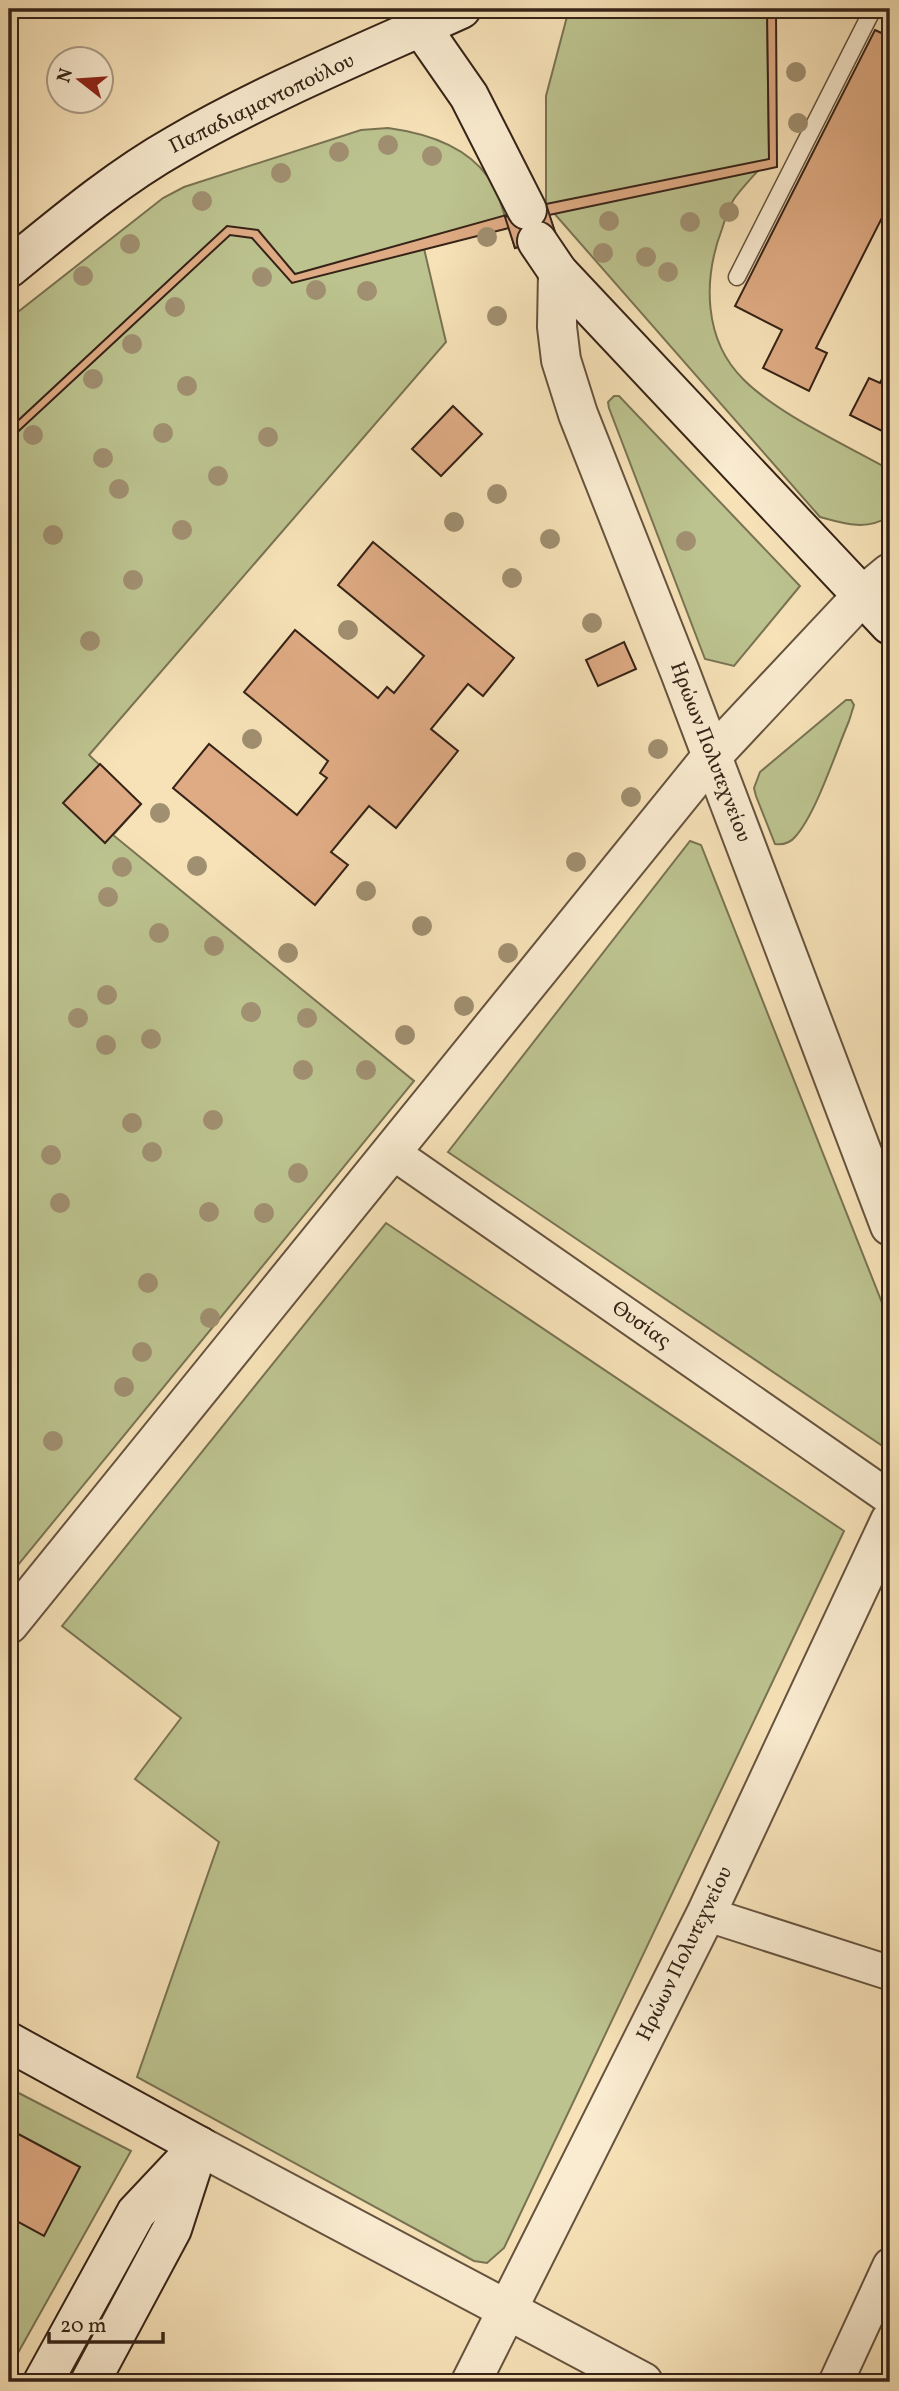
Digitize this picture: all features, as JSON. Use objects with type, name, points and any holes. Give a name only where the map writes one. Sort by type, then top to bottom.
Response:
[{"type":"street","name":"Παπαδιαμαντοπούλου","points":[[9,268],[88,203],[176,145],[413,18],[461,9]]},
{"type":"street","points":[[413,18],[469,96],[532,226],[558,272],[876,584],[890,625]]},
{"type":"street","name":"Ηρώων Πολυτεχνείου","points":[[558,272],[557,327],[561,360],[571,395],[881,1182],[890,1226]]},
{"type":"street","points":[[9,1624],[712,756],[876,584]]},
{"type":"street","name":"Θυσίας","points":[[392,1152],[890,1498]]},
{"type":"street","name":"Ηρώων Πολυτεχνείου","points":[[471,2382],[706,1914],[890,1521]]},
{"type":"street","points":[[706,1914],[890,1973]]},
{"type":"street","points":[[9,2042],[643,2382]]},
{"type":"street","points":[[43,2382],[136,2213],[199,2146]]},
{"type":"street","points":[[90,2382],[172,2229],[199,2146]]},
{"type":"street","points":[[836,2382],[890,2265]]},
{"type":"lane","points":[[737,276],[873,9]]},
{"type":"green space","points":[[569,9],[767,9],[769,159],[734,199],[716,248],[710,288],[714,328],[731,364],[759,393],[814,429],[890,470],[890,516],[864,525],[820,517],[546,204],[546,96]]},
{"type":"green space","points":[[388,128],[416,133],[444,143],[468,157],[491,182],[505,217],[422,240],[446,342],[89,755],[141,804],[113,835],[414,1081],[9,1576],[9,319],[163,198],[184,187],[361,130]]},
{"type":"green space","points":[[614,396],[619,396],[800,586],[734,666],[705,659],[609,408],[608,402]]},
{"type":"green space","points":[[846,700],[851,700],[854,705],[849,721],[810,813],[793,839],[775,844],[754,788],[760,772]]},
{"type":"green space","points":[[690,841],[701,845],[890,1323],[890,1443],[887,1449],[448,1152]]},
{"type":"green space","points":[[386,1223],[844,1531],[504,2248],[487,2263],[474,2261],[137,2077],[219,1842],[135,1779],[181,1718],[62,1626]]},
{"type":"green space","points":[[9,2088],[131,2151],[9,2369]]},
{"type":"building","points":[[767,9],[776,9],[777,167],[549,215],[556,235],[515,248],[509,228],[292,283],[252,238],[230,235],[9,440],[9,429],[227,226],[258,230],[295,274],[546,204],[769,159]]},
{"type":"building","points":[[875,30],[890,37],[890,202],[816,348],[827,353],[809,391],[763,368],[782,330],[735,306]]},
{"type":"building","points":[[546,204],[556,235],[515,248],[505,217]]},
{"type":"building","points":[[890,363],[890,435],[850,415],[869,378],[880,383]]},
{"type":"building","points":[[453,406],[482,434],[441,476],[412,449]]},
{"type":"building","points":[[373,542],[514,658],[483,696],[468,684],[431,729],[458,751],[396,828],[369,806],[331,852],[348,865],[315,905],[173,788],[209,744],[297,815],[327,778],[320,773],[328,761],[244,692],[295,630],[378,698],[387,687],[394,693],[424,656],[338,585]]},
{"type":"building","points":[[624,642],[636,669],[598,686],[586,660]]},
{"type":"building","points":[[100,764],[141,804],[105,843],[63,803]]},
{"type":"building","points":[[9,2129],[80,2167],[44,2236],[9,2217]]}]
